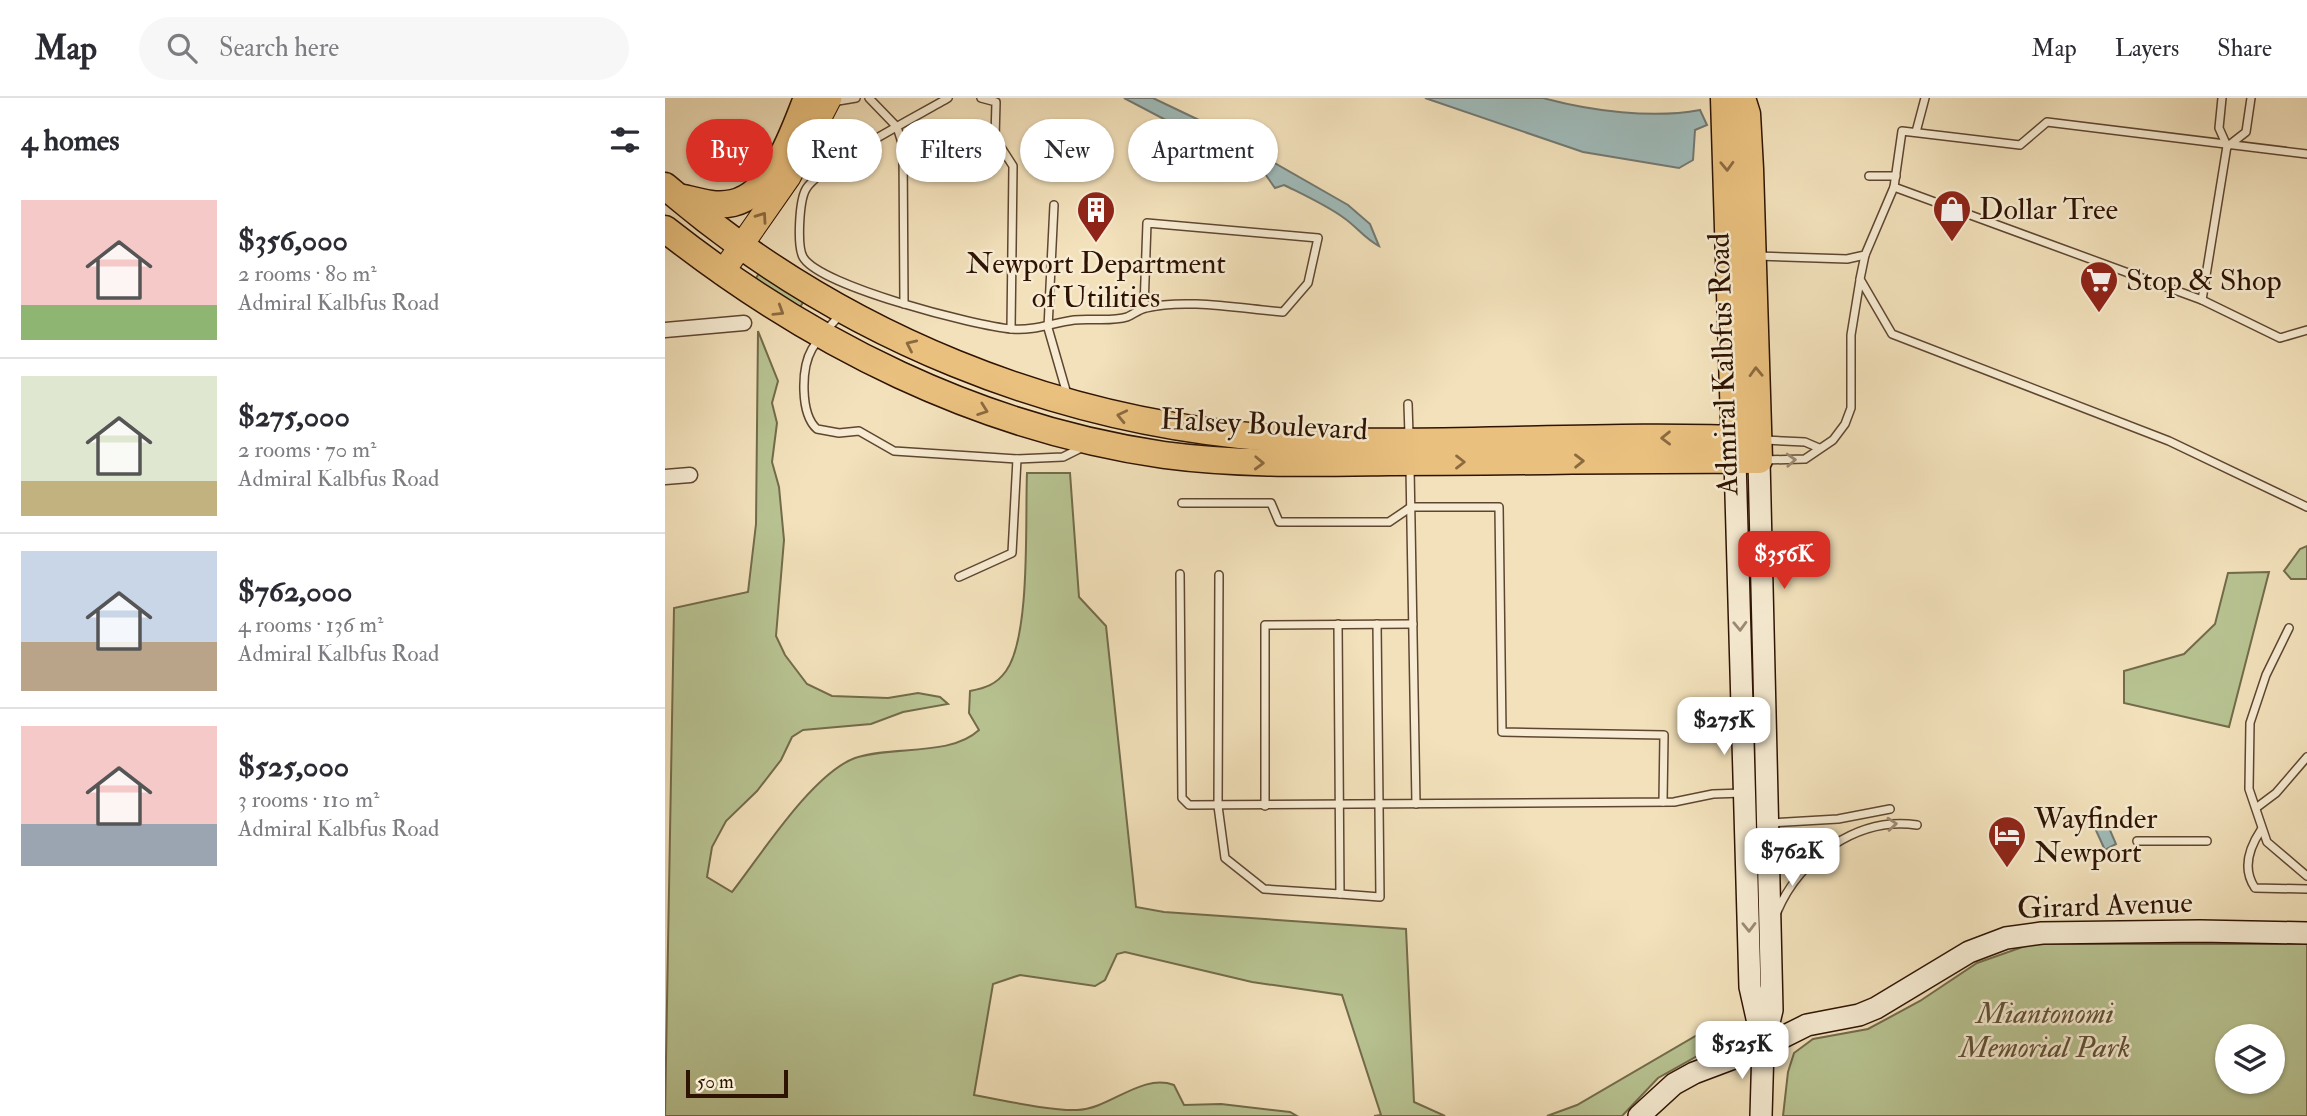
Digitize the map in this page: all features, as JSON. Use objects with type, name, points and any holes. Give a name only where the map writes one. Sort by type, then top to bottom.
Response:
[{"type":"highway","name":"Admiral Kalbfus Road","points":[[1724,98],[1747,450]]},
{"type":"highway","points":[[672,191],[725,204],[751,195],[822,100]]},
{"type":"highway","name":"Admiral Kalbfus Road","points":[[1746,103],[1753,256],[1747,450]]},
{"type":"highway","name":"Halsey Boulevard","points":[[672,191],[741,247],[844,311],[951,362],[1069,402],[1141,420],[1239,435],[1410,451]]},
{"type":"highway","name":"Halsey Boulevard","points":[[665,229],[722,273],[822,336],[951,398],[1021,423],[1093,442],[1216,460],[1410,451],[1747,450]]},
{"type":"main road","points":[[722,273],[789,177],[822,100]]},
{"type":"main road","name":"Admiral Kalbfus Road","points":[[1747,450],[1770,823],[1772,1010],[1763,1047],[1761,1116]]},
{"type":"main road","name":"Admiral Kalbfus Road","points":[[1747,450],[1746,793],[1750,987],[1763,1047]]},
{"type":"main road","name":"Girard Avenue","points":[[1639,1116],[1674,1084],[1694,1073],[1763,1047],[1807,1025],[1859,1015],[1876,1008],[1969,952],[2006,938],[2042,933],[2307,933]]},
{"type":"street","points":[[665,330],[744,323]]},
{"type":"street","points":[[665,477],[690,475]]},
{"type":"lane","points":[[822,100],[869,98],[896,126]]},
{"type":"lane","points":[[911,119],[948,98]]},
{"type":"lane","points":[[981,98],[996,102],[995,138],[1013,166],[1011,329]]},
{"type":"lane","points":[[1916,132],[1925,98]]},
{"type":"lane","points":[[2202,300],[2227,146],[2219,128],[2222,98]]},
{"type":"lane","points":[[2227,146],[2246,132],[2251,98]]},
{"type":"lane","points":[[1747,450],[1805,459],[1839,434],[1851,408],[1850,349],[1860,279],[1865,255],[1894,187],[1902,131],[2020,145],[2047,122],[2307,154]]},
{"type":"lane","points":[[896,128],[815,180],[806,189],[800,226],[802,256],[809,264],[826,276],[904,304],[1011,329],[1048,328],[1075,320],[1126,317],[1145,308],[1174,304],[1283,312],[1308,283],[1318,237],[1147,223],[1145,308]]},
{"type":"lane","points":[[1869,176],[1896,176]]},
{"type":"lane","points":[[903,182],[904,304]]},
{"type":"lane","points":[[1894,187],[2202,300],[2280,338],[2307,330]]},
{"type":"lane","points":[[1054,205],[1048,328],[1069,402]]},
{"type":"lane","points":[[1753,256],[1847,259],[1865,255]]},
{"type":"lane","points":[[1860,279],[1892,334],[2169,441],[2307,507]]},
{"type":"lane","points":[[844,311],[813,348],[806,365],[806,412],[817,429],[839,433],[859,431],[894,451],[1017,459],[1063,457],[1093,442]]},
{"type":"lane","points":[[1408,404],[1416,804]]},
{"type":"lane","points":[[1747,450],[1805,442],[1819,448]]},
{"type":"lane","points":[[959,577],[1012,553],[1017,459]]},
{"type":"lane","points":[[1182,503],[1271,503],[1279,522],[1389,522],[1411,507],[1499,508],[1502,732],[1664,734],[1663,802]]},
{"type":"lane","points":[[1179,574],[1182,798],[1189,805],[1663,802],[1713,794],[1769,792]]},
{"type":"lane","points":[[1219,575],[1218,806],[1225,858],[1265,889],[1380,897],[1377,624]]},
{"type":"lane","points":[[1338,624],[1340,894]]},
{"type":"lane","points":[[1265,806],[1265,625],[1413,624]]},
{"type":"lane","points":[[2289,628],[2266,675],[2250,723],[2249,789],[2267,842],[2307,875]]},
{"type":"lane","points":[[2256,808],[2276,793],[2307,757]]},
{"type":"lane","points":[[1770,823],[1838,819],[1891,809]]},
{"type":"lane","points":[[1772,926],[1785,895],[1807,866],[1823,852],[1855,834],[1881,824],[1917,824]]},
{"type":"lane","points":[[2261,830],[2253,842],[2247,860],[2249,879],[2255,888],[2307,888]]},
{"type":"lane","points":[[2137,841],[2207,841]]},
{"type":"green space","points":[[760,272],[804,301],[798,310],[754,281]]},
{"type":"green space","points":[[758,331],[778,381],[772,403],[777,423],[772,462],[779,487],[784,540],[776,636],[785,655],[807,684],[832,696],[888,698],[918,693],[940,697],[948,704],[903,712],[871,724],[803,730],[792,737],[781,760],[757,791],[726,821],[712,847],[707,877],[732,892],[805,798],[822,780],[855,758],[953,744],[979,730],[969,713],[970,691],[990,685],[1002,676],[1014,654],[1020,632],[1025,576],[1027,473],[1070,473],[1079,597],[1106,626],[1136,907],[1164,912],[1406,929],[1414,1102],[1445,1116],[1374,1116],[1381,1115],[1342,995],[1252,982],[1125,952],[1117,954],[1105,980],[1095,986],[1020,975],[993,984],[974,1095],[1040,1107],[1077,1110],[1101,1104],[1138,1087],[1162,1083],[1174,1085],[1184,1105],[1221,1104],[1290,1112],[1297,1116],[665,1116],[674,608],[748,592],[756,524]]},
{"type":"green space","points":[[2307,546],[2307,579],[2291,579],[2284,571],[2300,549]]},
{"type":"green space","points":[[2269,572],[2229,727],[2124,703],[2124,671],[2184,654],[2215,624],[2228,573]]},
{"type":"green space","name":"Miantonomi Memorial Park","points":[[2031,944],[2307,944],[2307,1116],[1783,1116],[1788,1072],[1794,1053],[1813,1039],[1868,1029],[1920,1001],[1977,963]]},
{"type":"green space","points":[[1699,1034],[1706,1051],[1658,1078],[1622,1116],[1547,1116],[1577,1105]]},
{"type":"water","points":[[1124,98],[1153,98],[1197,119],[1164,119]]},
{"type":"water","points":[[1425,98],[1543,98],[1581,107],[1642,114],[1700,110],[1707,125],[1695,130],[1693,160],[1679,168],[1583,152]]},
{"type":"water","points":[[1278,165],[1348,205],[1370,224],[1379,246],[1330,209],[1284,185],[1275,188],[1271,182],[1278,182]]},
{"type":"water","points":[[2106,821],[2116,844],[2105,850],[2094,826]]},
{"type":"place","name":"Dollar Tree","points":[[1952,243]]},
{"type":"place","name":"Newport Department of Utilities","points":[[1096,244]]},
{"type":"place","name":"Stop & Shop","points":[[2099,314]]},
{"type":"place","name":"Wayfinder Newport","points":[[2007,869]]}]
